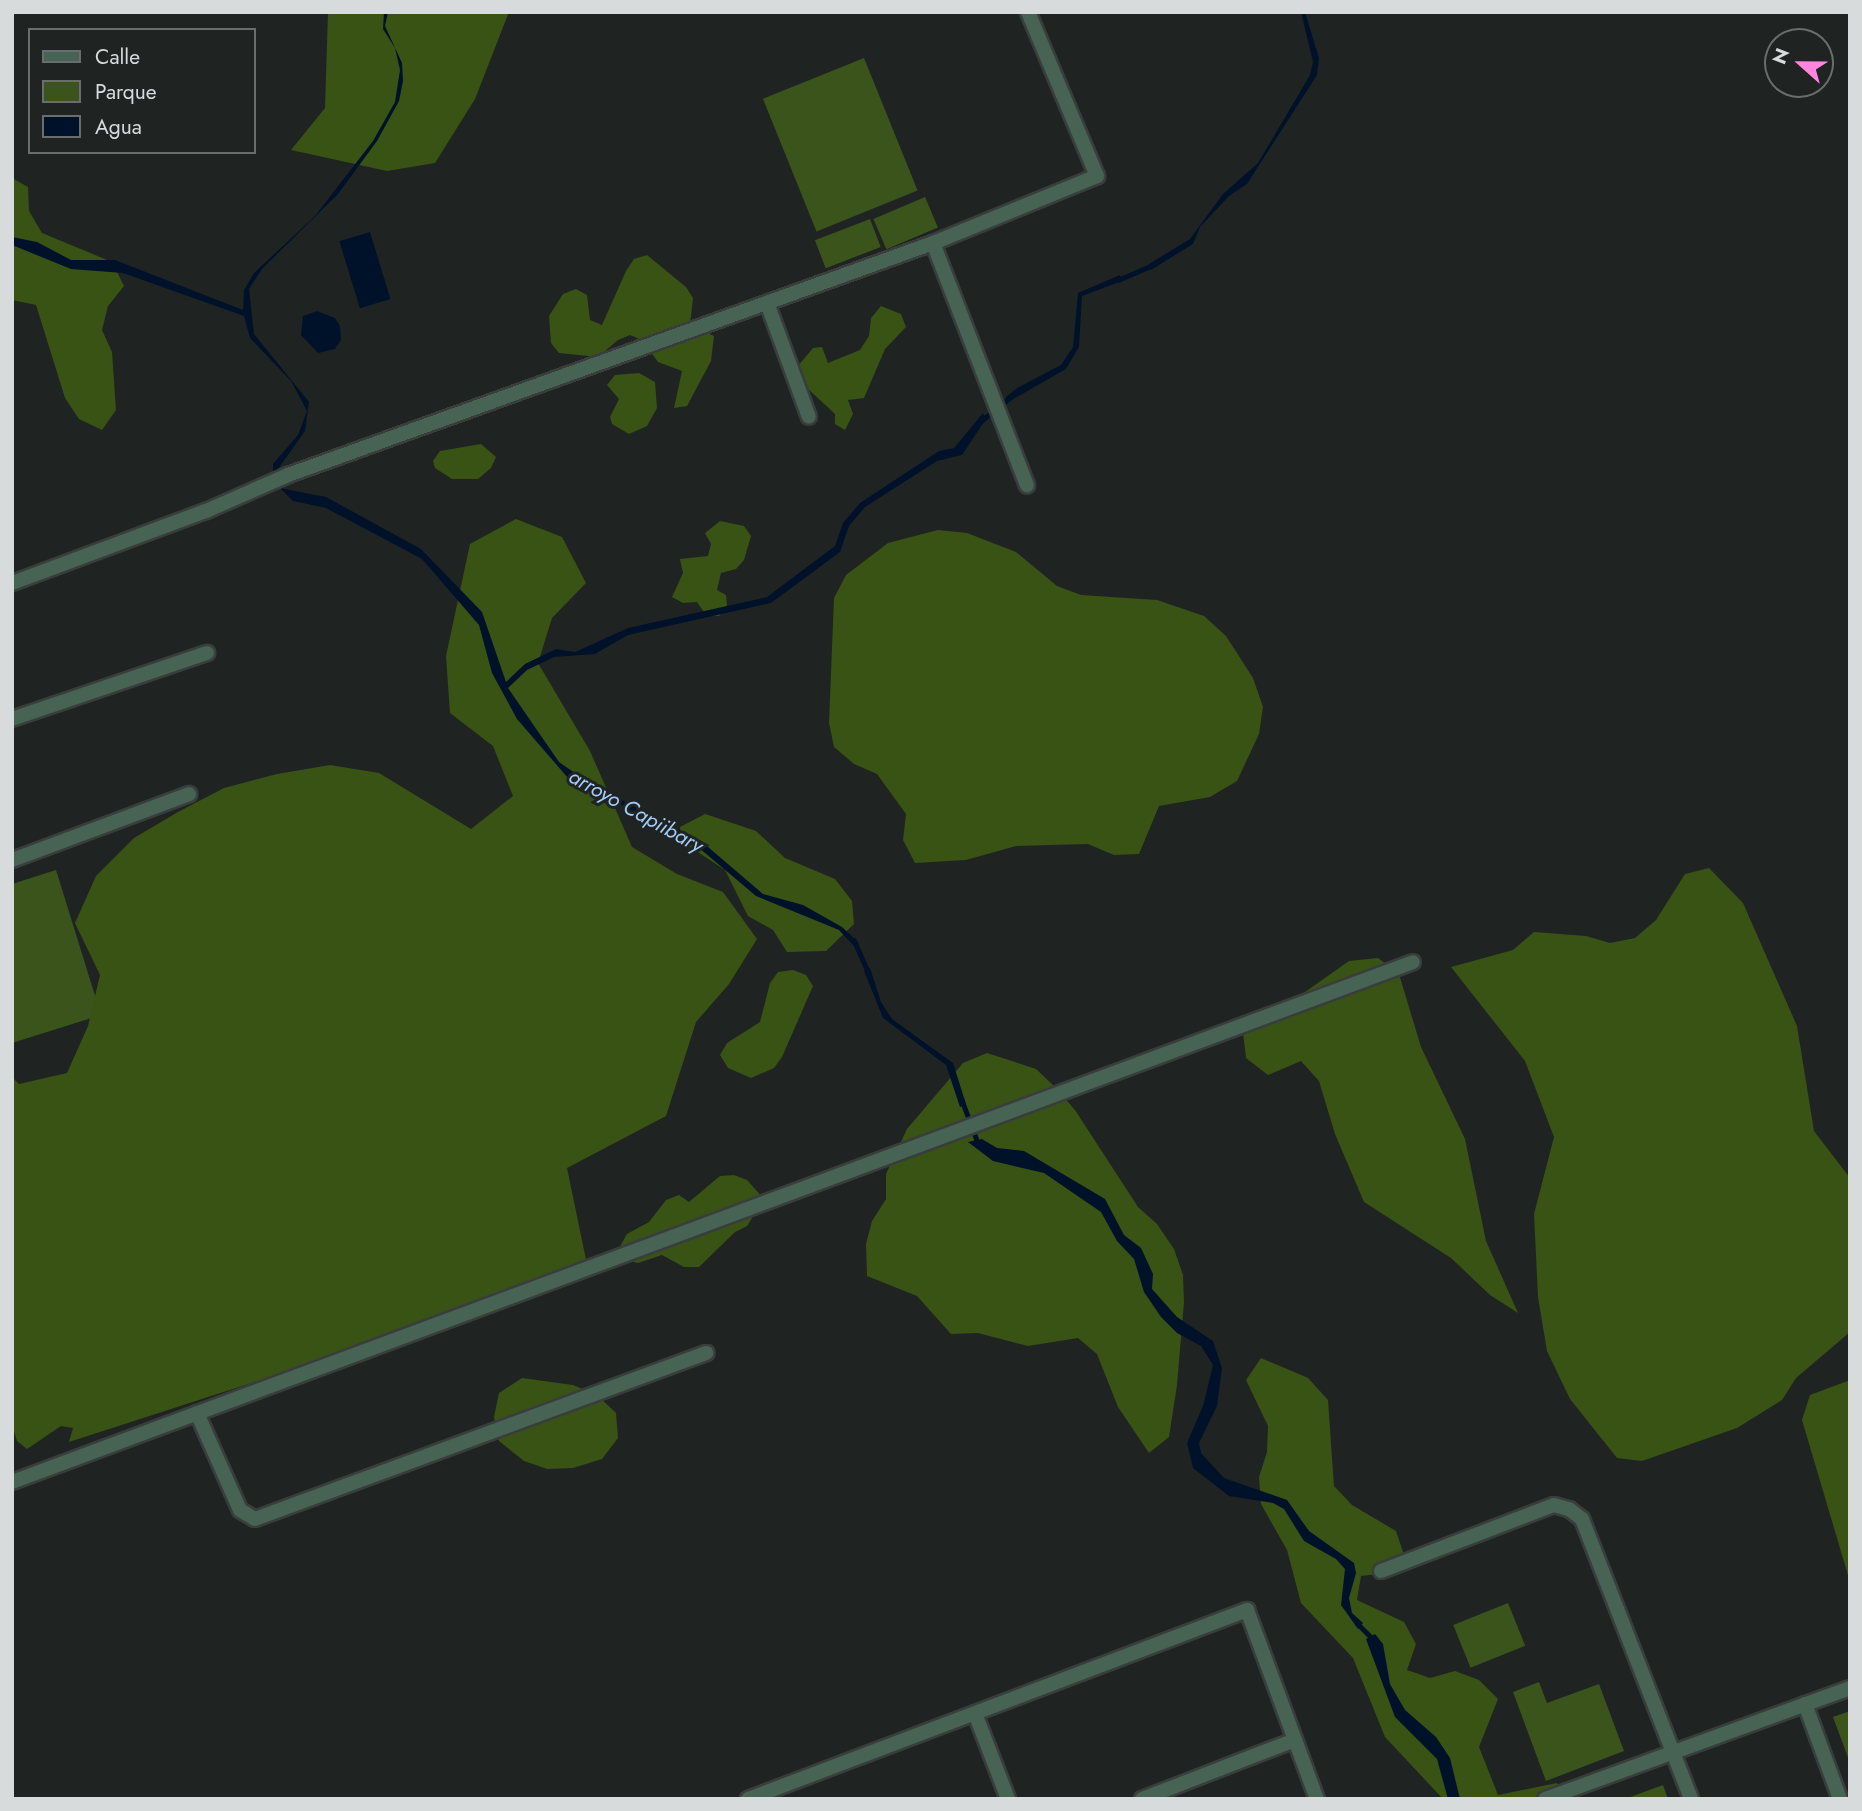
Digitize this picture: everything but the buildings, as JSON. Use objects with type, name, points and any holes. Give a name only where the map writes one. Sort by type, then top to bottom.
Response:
[{"type":"street","points":[[12,583],[288,475],[933,243],[1097,176],[1028,12]]},
{"type":"street","points":[[933,243],[1027,485]]},
{"type":"street","points":[[767,303],[809,417]]},
{"type":"street","points":[[12,719],[207,653]]},
{"type":"street","points":[[12,860],[189,794]]},
{"type":"street","points":[[12,1482],[1413,962]]},
{"type":"street","points":[[197,1413],[240,1510],[256,1519],[706,1353]]},
{"type":"street","points":[[1381,1571],[1554,1505],[1569,1509],[1582,1519],[1691,1799]]},
{"type":"street","points":[[748,1799],[976,1716],[1247,1610],[1317,1799]]},
{"type":"street","points":[[1545,1799],[1850,1688]]},
{"type":"street","points":[[1805,1704],[1840,1799]]},
{"type":"street","points":[[976,1716],[1008,1799]]},
{"type":"street","points":[[1142,1799],[1295,1741]]},
{"type":"green space","points":[[328,12],[509,12],[475,99],[435,163],[387,171],[291,150],[325,108]]},
{"type":"green space","points":[[864,58],[918,191],[817,231],[763,99]]},
{"type":"green space","points":[[12,178],[28,187],[29,211],[42,233],[112,262],[124,286],[108,306],[102,330],[112,352],[116,410],[102,430],[79,419],[65,398],[36,305],[12,300]]},
{"type":"green space","points":[[925,197],[938,227],[886,249],[873,219]]},
{"type":"green space","points":[[870,219],[881,247],[826,268],[815,240]]},
{"type":"green space","points":[[647,255],[686,287],[693,298],[690,325],[714,336],[711,361],[687,406],[674,408],[682,371],[658,362],[642,340],[630,335],[618,340],[598,357],[559,353],[551,343],[549,316],[563,294],[576,289],[587,295],[590,320],[602,325],[626,271],[634,259]]},
{"type":"green space","points":[[881,306],[901,314],[906,327],[885,349],[864,398],[848,400],[853,414],[845,430],[835,424],[835,414],[806,387],[798,366],[813,348],[822,347],[828,363],[860,350],[869,336],[871,318]]},
{"type":"green space","points":[[639,373],[655,382],[657,408],[647,426],[629,434],[612,424],[610,417],[619,399],[607,385],[615,375]]},
{"type":"green space","points":[[481,444],[496,457],[491,468],[478,479],[452,479],[435,468],[433,461],[440,451]]},
{"type":"green space","points":[[516,519],[562,537],[586,583],[552,618],[538,663],[590,751],[632,847],[677,874],[723,892],[757,939],[729,984],[696,1022],[666,1116],[567,1168],[589,1274],[69,1442],[73,1428],[61,1426],[27,1449],[17,1441],[12,1425],[12,1077],[19,1084],[67,1073],[88,1026],[100,975],[75,923],[96,876],[134,838],[178,812],[224,788],[277,774],[330,765],[379,773],[471,829],[513,796],[493,746],[450,713],[446,656],[470,544]]},
{"type":"green space","points":[[720,521],[744,526],[751,536],[744,560],[736,569],[721,573],[717,590],[726,595],[727,607],[719,616],[706,615],[697,602],[683,603],[672,597],[683,573],[680,559],[708,556],[711,544],[705,533]]},
{"type":"green space","points":[[938,530],[967,533],[1016,552],[1057,586],[1081,595],[1157,600],[1204,616],[1226,636],[1253,678],[1263,707],[1259,734],[1237,781],[1210,797],[1159,806],[1139,854],[1114,855],[1088,844],[1016,846],[966,860],[915,863],[903,840],[906,814],[877,774],[854,764],[834,747],[829,723],[834,598],[846,575],[888,543]]},
{"type":"green space","points":[[705,814],[756,831],[785,858],[835,879],[852,901],[854,924],[826,951],[787,952],[773,930],[748,916],[725,870],[681,841],[680,827]]},
{"type":"green space","points":[[1709,868],[1743,903],[1797,1026],[1814,1131],[1850,1178],[1850,1332],[1796,1378],[1782,1400],[1737,1428],[1642,1461],[1617,1458],[1570,1399],[1547,1351],[1538,1297],[1534,1214],[1554,1137],[1525,1061],[1451,967],[1513,950],[1534,932],[1586,936],[1610,943],[1635,938],[1656,920],[1685,874]]},
{"type":"green space","points":[[56,870],[101,1015],[12,1043],[12,884]]},
{"type":"green space","points":[[1378,958],[1399,974],[1421,1047],[1465,1139],[1486,1241],[1518,1313],[1490,1295],[1451,1258],[1364,1202],[1335,1134],[1319,1081],[1301,1061],[1268,1075],[1246,1058],[1241,1016],[1288,1004],[1349,961]]},
{"type":"green space","points":[[793,970],[806,975],[813,986],[782,1057],[774,1068],[751,1078],[728,1068],[720,1055],[727,1043],[760,1022],[770,983],[778,972]]},
{"type":"green space","points":[[987,1053],[1036,1069],[1054,1086],[1075,1110],[1138,1207],[1157,1224],[1174,1249],[1183,1275],[1184,1302],[1177,1385],[1169,1437],[1149,1453],[1118,1407],[1097,1354],[1078,1338],[1028,1346],[978,1333],[951,1334],[917,1296],[867,1276],[866,1244],[872,1221],[886,1199],[886,1174],[907,1129],[963,1063]]},
{"type":"green space","points":[[734,1175],[747,1180],[764,1199],[747,1226],[735,1232],[699,1267],[684,1267],[662,1255],[638,1263],[614,1257],[627,1234],[649,1222],[666,1200],[679,1195],[689,1202],[720,1176]]},
{"type":"green space","points":[[1261,1358],[1308,1378],[1328,1400],[1334,1486],[1352,1505],[1396,1531],[1404,1555],[1386,1573],[1361,1576],[1357,1600],[1404,1622],[1416,1644],[1407,1670],[1430,1678],[1455,1671],[1479,1680],[1498,1699],[1479,1747],[1498,1795],[1557,1783],[1567,1799],[1443,1799],[1385,1737],[1353,1658],[1301,1603],[1287,1550],[1261,1504],[1259,1477],[1267,1452],[1268,1426],[1246,1380]]},
{"type":"green space","points":[[522,1378],[573,1385],[597,1395],[616,1413],[618,1438],[602,1459],[573,1468],[547,1469],[524,1461],[499,1441],[494,1417],[499,1393]]},
{"type":"green space","points":[[1850,1380],[1850,1582],[1802,1420],[1810,1395]]},
{"type":"green space","points":[[1508,1603],[1525,1646],[1471,1668],[1453,1625]]},
{"type":"green space","points":[[1539,1682],[1547,1703],[1599,1684],[1624,1751],[1546,1781],[1513,1692]]},
{"type":"green space","points":[[1850,1711],[1850,1763],[1833,1717]]},
{"type":"green space","points":[[1663,1785],[1668,1799],[1625,1799]]},
{"type":"water","points":[[384,12],[388,12],[385,26],[402,63],[403,81],[399,101],[377,141],[338,194],[262,269],[249,289],[254,334],[309,402],[305,431],[273,476],[273,464],[298,435],[307,411],[291,381],[250,338],[244,316],[123,273],[71,269],[12,245],[12,237],[37,242],[71,260],[115,260],[243,310],[244,290],[254,273],[315,216],[373,141],[395,102],[400,70],[395,48],[383,29]]},
{"type":"water","points":[[1301,12],[1305,12],[1319,58],[1317,75],[1247,184],[1229,196],[1200,227],[1193,244],[1151,270],[1149,264],[1190,239],[1223,194],[1258,163],[1310,75],[1313,62]]},
{"type":"water","points":[[370,232],[390,299],[360,308],[339,241]]},
{"type":"water","points":[[1120,275],[1122,281],[1082,296],[1079,347],[1066,369],[1008,402],[1006,397],[1017,388],[1061,365],[1073,347],[1078,293]]},
{"type":"water","points":[[317,311],[335,318],[340,326],[341,340],[335,349],[318,353],[301,335],[303,316]]},
{"type":"water","points":[[983,413],[986,419],[962,455],[937,461],[865,507],[849,526],[840,552],[771,603],[628,635],[595,654],[554,657],[527,670],[508,688],[559,762],[589,783],[701,841],[763,894],[803,905],[842,927],[859,943],[853,945],[839,930],[756,896],[698,847],[568,778],[517,719],[492,673],[479,625],[422,559],[326,508],[293,501],[280,488],[326,497],[421,549],[482,612],[506,682],[525,664],[556,649],[575,652],[628,628],[767,597],[835,546],[843,523],[860,503],[939,451],[954,448]]},
{"type":"water","points":[[870,968],[881,1002],[892,1019],[953,1063],[966,1104],[960,1107],[946,1065],[883,1018],[864,971]]},
{"type":"water","points":[[982,1139],[997,1148],[1024,1151],[1105,1199],[1124,1235],[1141,1248],[1153,1274],[1152,1289],[1177,1317],[1213,1341],[1222,1368],[1217,1406],[1199,1443],[1201,1453],[1224,1478],[1287,1500],[1309,1531],[1354,1563],[1356,1573],[1349,1598],[1352,1613],[1363,1623],[1358,1629],[1341,1605],[1345,1569],[1336,1559],[1304,1541],[1284,1509],[1273,1503],[1229,1496],[1193,1468],[1187,1443],[1203,1406],[1213,1365],[1201,1346],[1177,1333],[1161,1317],[1144,1292],[1134,1259],[1117,1241],[1101,1212],[1044,1173],[993,1161],[968,1142]]},
{"type":"water","points":[[1375,1634],[1383,1644],[1390,1684],[1405,1710],[1436,1737],[1450,1758],[1460,1799],[1448,1799],[1437,1759],[1395,1717],[1366,1639]]},
{"type":"waterway","points":[[1118,280],[1155,264]]},
{"type":"waterway","points":[[981,421],[1012,396]]},
{"type":"waterway","name":"arroyo Capiibary","points":[[854,940],[869,974]]},
{"type":"waterway","name":"arroyo Capiibary","points":[[962,1100],[978,1143]]},
{"type":"waterway","name":"arroyo Capiibary","points":[[1357,1623],[1373,1639]]}]
